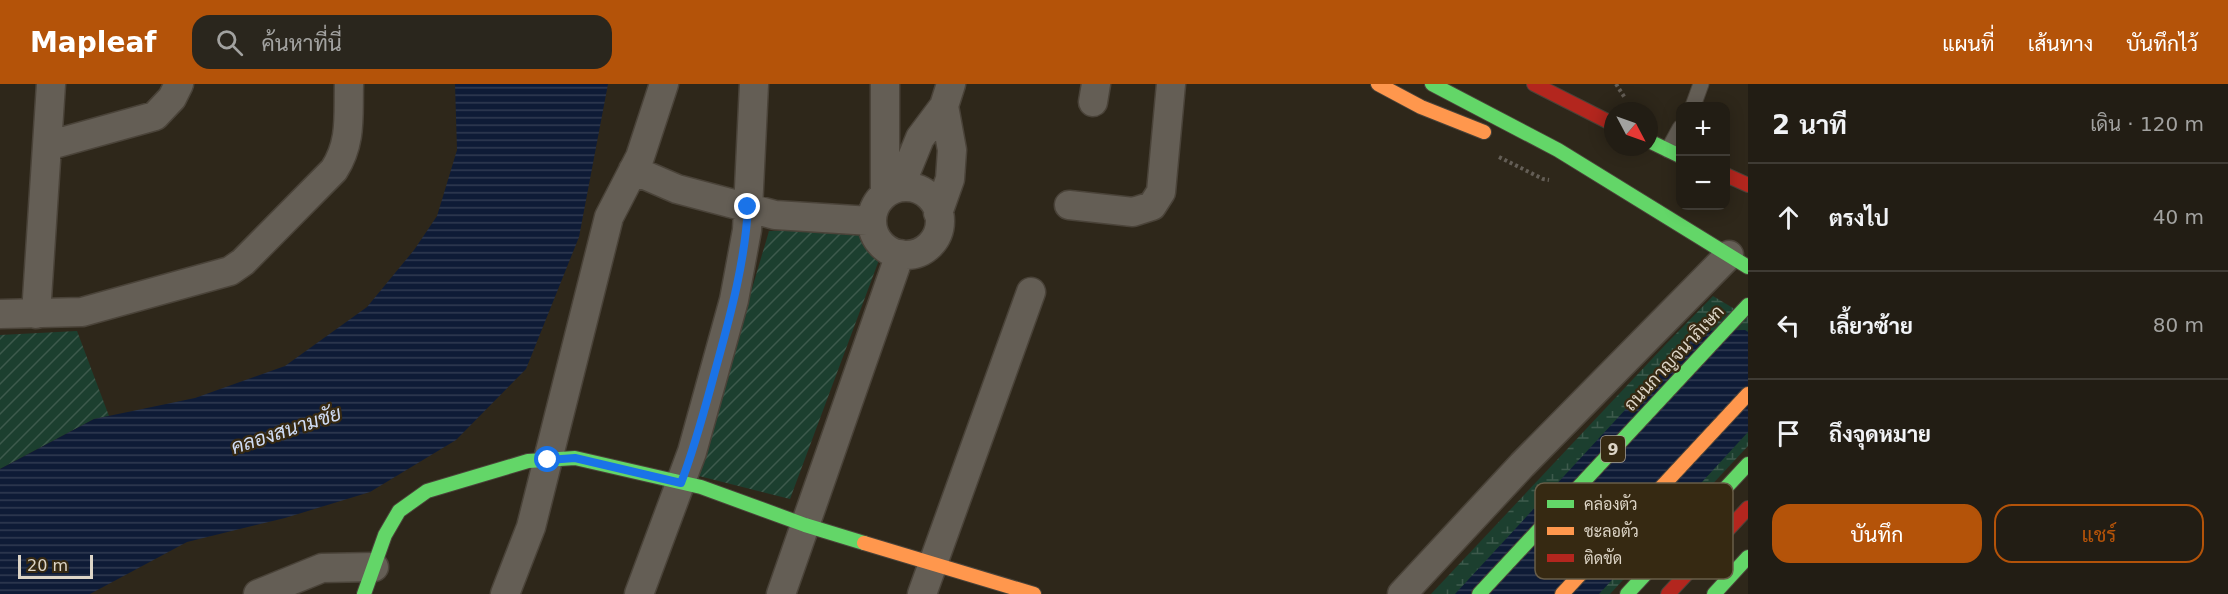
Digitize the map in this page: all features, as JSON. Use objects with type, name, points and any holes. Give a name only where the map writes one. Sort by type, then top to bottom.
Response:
[{"type":"main road","points":[[1378,84],[1421,107],[1498,136],[1558,150]]},
{"type":"main road","points":[[1432,84],[1558,150],[1738,261]]},
{"type":"main road","points":[[1534,84],[1604,119]]},
{"type":"main road","points":[[1598,98],[1604,109]]},
{"type":"main road","points":[[1658,145],[1674,153]]},
{"type":"main road","points":[[1730,177],[1748,185]]},
{"type":"main road","name":"ถนนกาญจนาภิเษก","points":[[1582,483],[1748,305]]},
{"type":"main road","points":[[1665,483],[1748,394]]},
{"type":"main road","points":[[364,594],[385,535],[399,511],[427,491],[528,461],[575,458],[701,487],[805,525],[1034,594]]},
{"type":"main road","points":[[1730,483],[1748,464]]},
{"type":"main road","points":[[1733,524],[1748,508]]},
{"type":"main road","name":"ถนนกาญจนาภิเษก","points":[[1479,594],[1535,534]]},
{"type":"main road","points":[[1733,573],[1748,557]]},
{"type":"main road","points":[[1562,594],[1576,579]]},
{"type":"main road","points":[[1627,594],[1641,579]]},
{"type":"main road","points":[[1668,594],[1682,579]]},
{"type":"main road","points":[[1714,594],[1728,579]]},
{"type":"street","points":[[36,314],[51,84]]},
{"type":"street","points":[[47,146],[155,116],[172,98],[179,84]]},
{"type":"street","points":[[0,314],[82,312],[231,271],[243,262],[334,170],[348,140],[349,84]]},
{"type":"street","points":[[505,594],[531,527],[609,218],[640,157],[664,84]]},
{"type":"street","points":[[639,594],[693,452],[734,300],[747,230],[754,84]]},
{"type":"street","points":[[885,84],[892,190]]},
{"type":"street","points":[[1069,205],[1133,212],[1152,206],[1161,192],[1171,84]]},
{"type":"street","points":[[892,190],[915,188],[928,195],[937,207],[940,221],[936,235],[927,247],[914,254],[900,254],[885,248],[875,236],[872,221],[875,205],[892,190],[920,138],[947,95]]},
{"type":"street","points":[[938,213],[950,179],[952,150],[947,95]]},
{"type":"street","points":[[633,170],[677,189],[775,215],[872,221]]},
{"type":"street","points":[[781,594],[900,254]]},
{"type":"street","points":[[1402,594],[1530,456],[1738,261]]},
{"type":"street","points":[[922,594],[1031,292]]},
{"type":"street","points":[[258,594],[322,568],[374,567]]},
{"type":"lane","points":[[1694,102],[1701,84]]},
{"type":"green space","points":[[769,231],[860,231],[879,260],[790,499],[699,476],[702,458]]},
{"type":"green space","points":[[1713,296],[1748,317],[1748,446],[1714,483],[1535,483]]},
{"type":"green space","points":[[77,331],[109,416],[94,419],[0,469],[0,335]]},
{"type":"green space","points":[[1535,483],[1535,579],[1624,579],[1610,594],[1431,594]]},
{"type":"water","name":"คลองสนามชัย","points":[[455,84],[608,84],[579,237],[526,369],[456,440],[370,492],[285,518],[187,542],[90,594],[0,594],[0,469],[94,419],[195,398],[285,366],[367,307],[414,250],[437,216],[457,150]]},
{"type":"water","points":[[1745,330],[1748,332],[1748,432],[1701,483],[1558,483],[1698,331]]},
{"type":"water","points":[[1535,507],[1535,579],[1613,579],[1599,594],[1455,594]]},
{"type":"traffic: fast","points":[[1432,84],[1558,150],[1748,267]]},
{"type":"traffic: fast","points":[[1658,145],[1676,154]]},
{"type":"traffic: fast","points":[[1582,483],[1748,305]]},
{"type":"traffic: fast","points":[[364,594],[385,535],[399,511],[427,491],[528,461],[575,458],[701,487],[805,525],[864,543]]},
{"type":"traffic: fast","points":[[1730,483],[1748,464]]},
{"type":"traffic: fast","points":[[1479,594],[1535,534]]},
{"type":"traffic: fast","points":[[1733,573],[1748,557]]},
{"type":"traffic: fast","points":[[1627,594],[1641,579]]},
{"type":"traffic: fast","points":[[1714,594],[1728,579]]},
{"type":"traffic: slow","points":[[1378,84],[1421,107],[1484,132]]},
{"type":"traffic: slow","points":[[1665,483],[1748,394]]},
{"type":"traffic: slow","points":[[864,543],[1034,594]]},
{"type":"traffic: slow","points":[[1562,594],[1576,579]]},
{"type":"traffic: jam","points":[[1534,84],[1604,119]]},
{"type":"traffic: jam","points":[[1730,177],[1748,185]]},
{"type":"traffic: jam","points":[[1733,524],[1748,508]]},
{"type":"traffic: jam","points":[[1668,594],[1682,579]]},
{"type":"route","points":[[548,460],[575,458],[681,483],[693,452],[734,300],[747,230],[748,207]]}]
